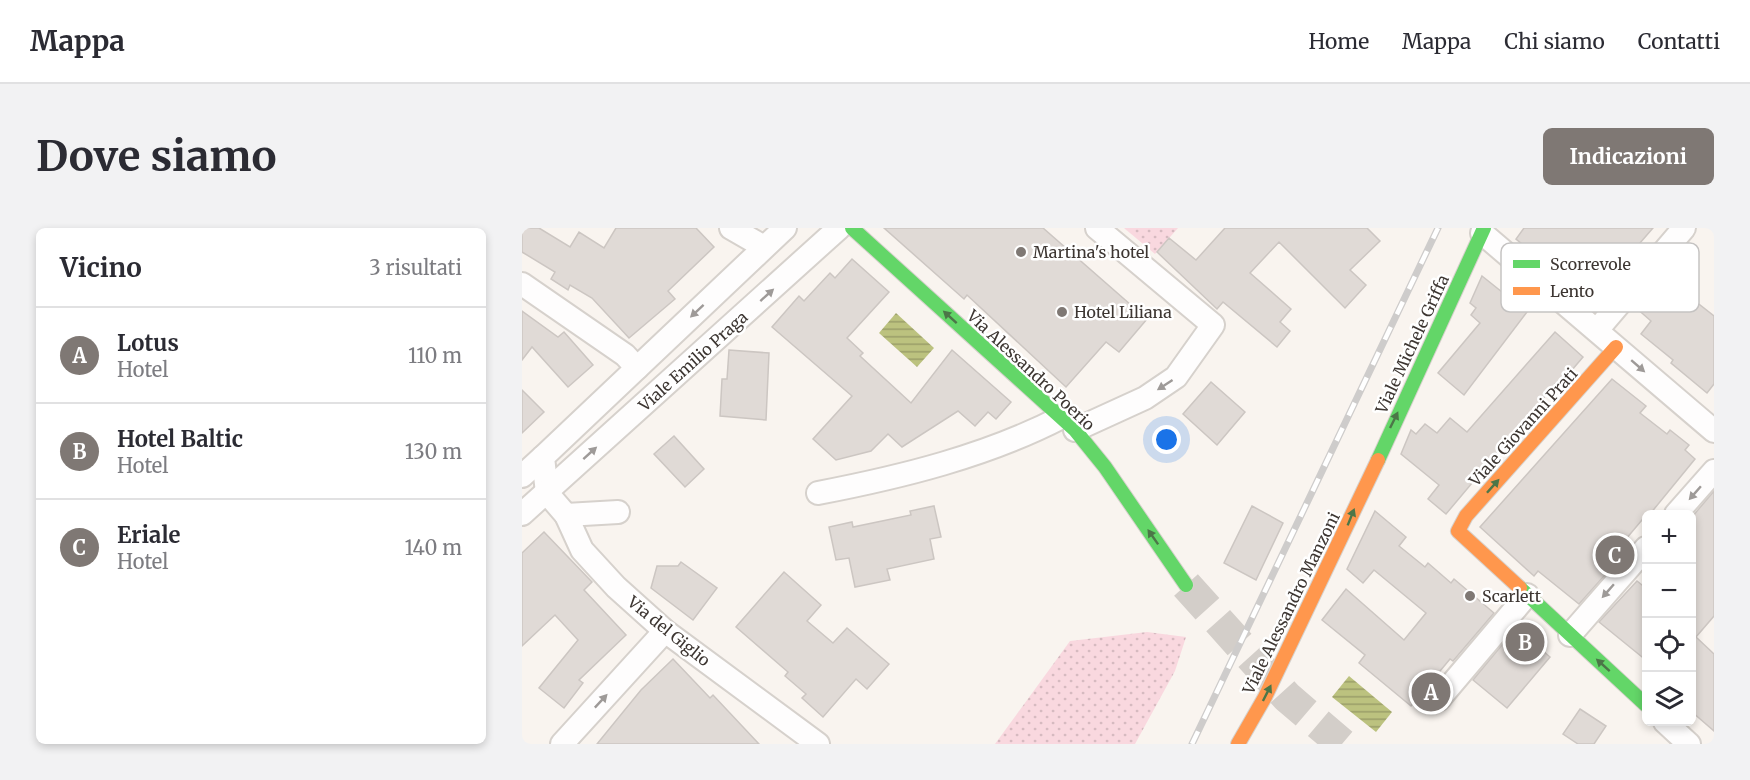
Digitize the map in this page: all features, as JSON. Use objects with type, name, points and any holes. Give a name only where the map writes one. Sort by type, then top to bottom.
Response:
[{"type":"street","points":[[731,228],[764,247]]},
{"type":"street","name":"Viale Emilio Praga","points":[[522,476],[785,228]]},
{"type":"street","name":"Viale Emilio Praga","points":[[522,514],[839,228]]},
{"type":"street","name":"Via Alessandro Poerio","points":[[852,228],[1068,423],[1105,467],[1186,585]]},
{"type":"street","points":[[819,493],[904,476],[1145,398],[1176,377],[1213,326],[1097,228]]},
{"type":"street","points":[[1671,243],[1684,228]]},
{"type":"street","points":[[1483,230],[1501,246]]},
{"type":"street","name":"Viale Michele Griffa","points":[[1369,473],[1483,230]]},
{"type":"street","points":[[522,284],[625,355],[637,368]]},
{"type":"street","points":[[1576,312],[1711,424]]},
{"type":"street","points":[[1597,330],[1612,312]]},
{"type":"street","name":"Viale Giovanni Prati","points":[[1527,595],[1458,531],[1466,516],[1616,347]]},
{"type":"street","points":[[543,457],[547,493]]},
{"type":"street","points":[[1680,510],[1714,471]]},
{"type":"street","name":"Viale Alessandro Manzoni","points":[[1238,744],[1266,697],[1347,528],[1369,473]]},
{"type":"street","name":"Via del Giglio","points":[[547,493],[566,514],[582,550],[616,587],[665,631],[818,744]]},
{"type":"street","points":[[566,514],[618,512]]},
{"type":"street","points":[[1570,635],[1642,554]]},
{"type":"street","points":[[1439,699],[1527,595],[1642,700]]},
{"type":"street","points":[[562,744],[665,631]]},
{"type":"street","points":[[1669,726],[1689,744]]},
{"type":"shaded area","points":[[1124,228],[1178,228],[1155,254]]},
{"type":"shaded area","points":[[896,313],[934,348],[917,367],[879,333]]},
{"type":"shaded area","points":[[1147,632],[1186,637],[1175,671],[1135,744],[995,744],[1070,641]]},
{"type":"shaded area","points":[[1349,676],[1392,712],[1376,732],[1332,697]]},
{"type":"building","points":[[522,228],[539,228],[570,247],[579,232],[604,248],[616,228],[696,228],[714,247],[668,291],[675,299],[629,338],[592,298],[570,285],[568,290],[551,279],[555,272],[522,252]]},
{"type":"building","points":[[884,228],[1043,228],[1147,319],[1119,352],[1106,342],[1066,387],[967,295],[964,299]]},
{"type":"building","points":[[1225,228],[1367,228],[1380,241],[1350,270],[1366,285],[1345,308],[1279,242],[1250,273],[1291,309],[1280,322],[1290,331],[1277,347],[1223,302],[1217,309],[1157,252],[1169,238],[1196,260]]},
{"type":"building","points":[[1524,228],[1653,228],[1640,243],[1521,243],[1516,239]]},
{"type":"building","points":[[852,259],[889,292],[847,338],[863,353],[860,356],[911,403],[952,350],[1011,402],[996,419],[988,412],[975,426],[958,411],[902,447],[888,434],[871,451],[836,460],[813,439],[852,396],[772,327],[799,296],[804,301],[830,273],[835,278]]},
{"type":"building","points":[[1482,276],[1501,291],[1501,312],[1527,312],[1464,395],[1438,373],[1480,323],[1471,315],[1476,308],[1470,303]]},
{"type":"building","points":[[1699,304],[1714,316],[1714,384],[1707,393],[1671,363],[1673,360],[1641,334],[1651,321],[1641,312],[1699,312]]},
{"type":"building","points":[[522,311],[558,337],[564,332],[593,365],[568,387],[532,347],[522,360]]},
{"type":"building","points":[[1555,332],[1583,357],[1560,384],[1557,382],[1446,514],[1428,499],[1439,485],[1401,454],[1411,430],[1416,434],[1425,424],[1437,433],[1450,418],[1467,432]]},
{"type":"building","points":[[729,350],[769,353],[766,420],[720,416],[722,379],[727,379]]},
{"type":"building","points":[[1612,379],[1646,406],[1640,413],[1667,434],[1670,430],[1689,445],[1685,450],[1695,459],[1653,510],[1642,510],[1642,520],[1610,558],[1613,561],[1610,564],[1613,566],[1579,604],[1538,571],[1534,576],[1480,527]]},
{"type":"building","points":[[1211,382],[1245,412],[1217,445],[1183,414]]},
{"type":"building","points":[[522,390],[544,412],[522,433]]},
{"type":"building","points":[[674,436],[704,469],[685,487],[654,454]]},
{"type":"building","points":[[1714,491],[1714,616],[1696,637],[1696,564],[1696,512]]},
{"type":"building","points":[[934,506],[941,537],[930,539],[934,559],[887,569],[890,580],[855,587],[849,558],[836,560],[829,527],[852,522],[853,527],[911,515],[910,511]]},
{"type":"building","points":[[1252,506],[1283,523],[1256,580],[1224,563]]},
{"type":"building","points":[[1375,511],[1406,537],[1399,546],[1425,567],[1428,563],[1451,583],[1454,579],[1494,613],[1453,661],[1450,659],[1411,706],[1359,663],[1365,655],[1322,620],[1346,589],[1404,640],[1426,613],[1374,570],[1363,583],[1347,569]]},
{"type":"building","points":[[544,532],[592,582],[584,590],[626,635],[579,680],[583,683],[564,708],[539,688],[578,640],[555,615],[522,646],[522,553]]},
{"type":"building","points":[[681,562],[717,588],[693,620],[651,588],[657,566],[678,566]]},
{"type":"building","points":[[784,572],[821,605],[807,621],[833,643],[847,628],[889,664],[867,689],[856,679],[823,717],[802,698],[806,694],[785,676],[788,672],[736,627]]},
{"type":"building","points":[[1637,581],[1642,585],[1642,657],[1599,622]]},
{"type":"building","points":[[1516,628],[1550,657],[1507,708],[1473,680]]},
{"type":"building","points":[[1696,637],[1714,654],[1714,731],[1696,715]]},
{"type":"building","points":[[673,659],[710,698],[713,695],[759,744],[597,744],[641,690]]},
{"type":"building","points":[[1580,709],[1606,726],[1594,744],[1578,744],[1563,734]]},
{"type":"tunnel","points":[[1186,585],[1287,697],[1342,744]]},
{"type":"railway","points":[[1192,744],[1438,228]]},
{"type":"traffic: fast","points":[[852,228],[1075,430],[1105,467],[1186,585]]},
{"type":"traffic: fast","points":[[1378,460],[1484,228]]},
{"type":"traffic: fast","points":[[1520,588],[1642,701]]},
{"type":"traffic: slow","points":[[1520,588],[1458,531],[1466,516],[1616,347]]},
{"type":"traffic: slow","points":[[1238,744],[1265,697],[1378,460]]},
{"type":"place","name":"Martina's hotel","points":[[1021,252]]},
{"type":"place","name":"Hotel Liliana","points":[[1062,312]]},
{"type":"place","name":"Eriale","points":[[1615,555]]},
{"type":"place","name":"Scarlett","points":[[1470,596]]},
{"type":"place","name":"Hotel Baltic","points":[[1525,642]]},
{"type":"place","name":"Lotus","points":[[1431,692]]}]
